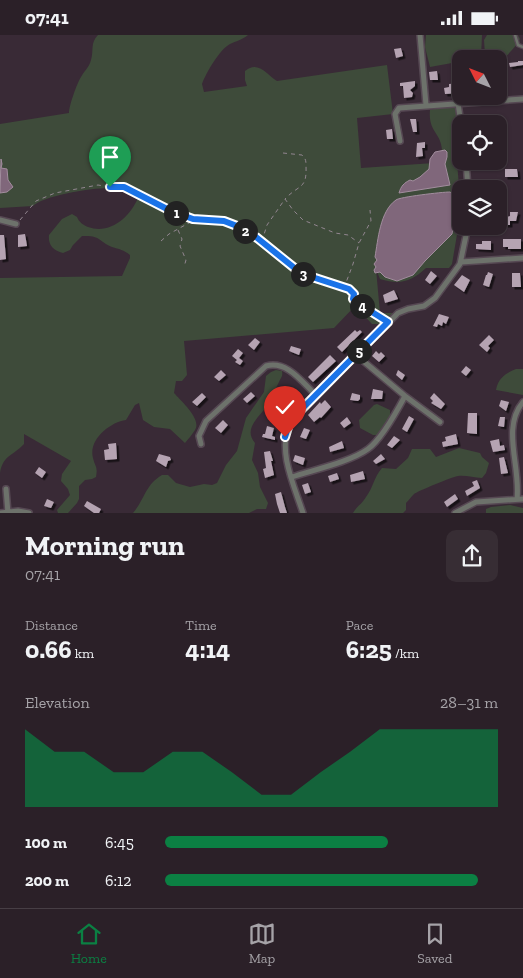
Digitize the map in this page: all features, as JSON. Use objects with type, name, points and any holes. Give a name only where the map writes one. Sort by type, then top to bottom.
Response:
[{"type":"street","points":[[420,35],[426,105]]},
{"type":"street","points":[[508,100],[523,99]]},
{"type":"street","points":[[400,141],[395,114],[400,108],[452,103]]},
{"type":"street","points":[[0,220],[16,224]]},
{"type":"street","points":[[303,513],[288,466],[285,450],[286,431],[292,419],[388,322],[403,311],[429,304],[435,298],[461,262],[466,235]]},
{"type":"street","points":[[461,262],[523,258]]},
{"type":"street","points":[[356,355],[440,422]]},
{"type":"street","points":[[201,444],[200,435],[206,421],[266,366],[275,364],[284,367],[316,395]]},
{"type":"street","points":[[292,477],[344,460],[368,449],[405,395]]},
{"type":"street","points":[[455,513],[476,502],[520,499],[512,431],[514,416],[523,402]]},
{"type":"street","points":[[6,489],[8,512]]},
{"type":"street","points":[[0,513],[29,513]]},
{"type":"lane","points":[[515,35],[518,45],[523,47]]},
{"type":"path","points":[[262,242],[267,225],[285,199],[301,187],[307,176],[306,162],[302,155],[283,153]]},
{"type":"path","points":[[16,224],[36,201],[60,191],[66,192],[98,185],[124,187],[171,211],[196,219],[224,221],[237,226],[262,242],[297,270],[349,289],[354,294],[353,299],[356,302],[388,322]]},
{"type":"path","points":[[285,199],[303,220],[335,233],[348,235],[359,243]]},
{"type":"path","points":[[344,288],[354,264],[359,243],[371,221],[370,210]]},
{"type":"path","points":[[161,241],[196,219]]},
{"type":"path","points":[[178,229],[182,239],[180,246],[186,260],[184,267]]},
{"type":"green space","points":[[98,35],[248,35],[230,44],[218,56],[202,84],[204,92],[247,86],[245,71],[254,67],[262,69],[277,81],[387,65],[393,114],[357,118],[361,168],[434,163],[436,156],[442,150],[431,123],[430,110],[455,107],[456,115],[452,115],[452,170],[458,170],[458,180],[452,180],[452,235],[457,235],[452,264],[449,268],[426,268],[410,279],[399,282],[380,279],[376,269],[380,313],[393,313],[381,324],[372,324],[355,306],[334,328],[184,341],[187,375],[182,381],[176,381],[174,393],[190,410],[196,421],[193,434],[185,443],[170,429],[154,427],[143,420],[139,403],[135,405],[126,420],[113,424],[97,439],[92,451],[96,477],[85,480],[79,486],[79,499],[68,513],[58,513],[57,510],[70,495],[68,489],[61,481],[62,474],[71,461],[24,434],[24,444],[6,459],[0,473],[0,278],[122,276],[130,258],[130,255],[126,252],[107,245],[96,237],[82,236],[70,250],[63,253],[52,247],[49,242],[49,235],[62,219],[72,214],[88,227],[104,229],[124,218],[138,198],[122,190],[102,188],[49,198],[33,206],[0,208],[0,124],[69,113],[77,84],[90,63],[93,44]]},
{"type":"green space","points":[[426,35],[482,35],[481,50],[452,50],[452,63],[430,67],[425,47]]},
{"type":"green space","points":[[487,35],[518,35],[520,39],[508,54],[508,50],[485,50],[484,40]]},
{"type":"green space","points":[[516,369],[523,369],[523,395],[496,390],[503,376]]},
{"type":"green space","points":[[276,370],[282,371],[282,377],[269,403],[254,422],[251,432],[255,443],[252,460],[258,473],[260,487],[268,503],[266,509],[257,509],[249,513],[133,513],[152,483],[162,475],[168,475],[176,483],[190,487],[217,483],[226,465],[237,451],[246,418],[264,392],[266,376]]},
{"type":"green space","points":[[377,404],[390,410],[390,416],[377,435],[373,435],[360,428],[359,420]]},
{"type":"green space","points":[[459,448],[480,453],[489,463],[486,473],[482,478],[458,476],[421,490],[414,494],[406,503],[406,510],[403,513],[353,513],[368,494],[382,468],[396,469],[408,458],[412,449],[430,449],[436,457]]},
{"type":"green space","points":[[510,505],[523,508],[523,513],[486,513],[486,509],[491,507]]},
{"type":"shaded area","points":[[445,150],[447,157],[445,164],[450,185],[399,193],[404,184],[420,177],[429,169],[430,159],[435,152]]},
{"type":"shaded area","points":[[1,159],[1,168],[7,169],[8,180],[13,187],[7,192],[0,193]]},
{"type":"shaded area","points":[[452,193],[452,234],[413,275],[397,281],[385,277],[380,272],[375,273],[376,267],[374,264],[377,260],[375,257],[379,234],[386,211],[396,200],[430,194]]},
{"type":"building","points":[[401,48],[403,56],[396,58],[394,49]]},
{"type":"building","points":[[523,61],[523,65],[510,67],[509,63]]},
{"type":"building","points":[[437,71],[438,80],[430,80],[429,72]]},
{"type":"building","points":[[415,81],[415,86],[410,90],[413,93],[412,97],[404,98],[403,86],[400,86],[400,83]]},
{"type":"building","points":[[449,84],[452,84],[452,94],[445,94],[444,88],[449,87]]},
{"type":"building","points":[[410,119],[416,119],[417,132],[413,132]]},
{"type":"building","points":[[392,129],[393,139],[387,139],[386,130]]},
{"type":"building","points":[[425,142],[425,148],[422,148],[423,156],[416,157],[417,143]]},
{"type":"building","points":[[517,169],[518,177],[505,177],[505,170]]},
{"type":"building","points":[[510,212],[518,212],[516,221],[510,221],[510,225],[507,225],[507,217],[510,216]]},
{"type":"building","points":[[25,234],[27,246],[18,247],[18,235]]},
{"type":"building","points":[[0,235],[4,235],[6,259],[0,260]]},
{"type":"building","points":[[503,239],[521,239],[521,249],[503,247]]},
{"type":"building","points":[[482,241],[491,241],[491,250],[476,249],[476,244],[482,244]]},
{"type":"building","points":[[431,271],[437,276],[430,284],[425,280]]},
{"type":"building","points":[[488,272],[493,274],[489,287],[483,285]]},
{"type":"building","points":[[512,273],[520,273],[521,287],[512,287]]},
{"type":"building","points":[[462,275],[470,280],[464,292],[454,285]]},
{"type":"building","points":[[394,290],[398,299],[385,303],[383,295]]},
{"type":"building","points":[[439,314],[449,317],[446,324],[443,322],[442,326],[438,324],[437,327],[433,326]]},
{"type":"building","points":[[355,330],[362,332],[342,352],[337,347]]},
{"type":"building","points":[[489,335],[494,340],[488,346],[490,348],[487,352],[479,345]]},
{"type":"building","points":[[255,338],[260,342],[254,350],[248,345]]},
{"type":"building","points":[[291,346],[301,349],[299,355],[289,351]]},
{"type":"building","points":[[238,349],[243,353],[239,358],[243,361],[240,365],[235,362],[237,360],[232,356]]},
{"type":"building","points":[[376,351],[379,354],[381,352],[385,356],[379,362],[372,356]]},
{"type":"building","points":[[330,355],[336,361],[313,382],[308,377]]},
{"type":"building","points":[[466,366],[471,370],[466,376],[461,372]]},
{"type":"building","points":[[221,370],[226,375],[219,381],[214,377]]},
{"type":"building","points":[[398,370],[405,375],[402,380],[396,375]]},
{"type":"building","points":[[373,389],[383,391],[382,399],[371,399]]},
{"type":"building","points":[[293,390],[298,395],[291,402],[284,396]]},
{"type":"building","points":[[251,392],[255,396],[247,403],[243,399]]},
{"type":"building","points":[[202,393],[206,397],[197,406],[192,402]]},
{"type":"building","points":[[352,393],[360,395],[358,401],[350,400]]},
{"type":"building","points":[[434,393],[445,404],[441,409],[431,403],[433,401],[430,398]]},
{"type":"building","points":[[325,400],[331,407],[321,418],[314,422],[308,415],[320,402],[321,404]]},
{"type":"building","points":[[501,400],[509,402],[506,411],[499,406]]},
{"type":"building","points":[[280,406],[285,412],[277,418],[273,413]]},
{"type":"building","points":[[468,413],[477,413],[477,434],[467,433]]},
{"type":"building","points":[[409,416],[414,419],[407,432],[402,429]]},
{"type":"building","points":[[347,417],[351,423],[344,428],[340,423]]},
{"type":"building","points":[[500,417],[505,417],[504,427],[498,426]]},
{"type":"building","points":[[223,420],[228,425],[221,433],[215,428]]},
{"type":"building","points":[[267,426],[274,428],[272,436],[275,437],[275,440],[262,437]]},
{"type":"building","points":[[304,428],[310,430],[306,439],[300,437]]},
{"type":"building","points":[[456,434],[458,444],[443,447],[442,442],[446,441],[445,437]]},
{"type":"building","points":[[394,436],[400,440],[392,448],[387,445]]},
{"type":"building","points":[[499,439],[500,446],[504,445],[505,450],[493,452],[490,441]]},
{"type":"building","points":[[342,441],[344,448],[330,452],[329,447]]},
{"type":"building","points":[[116,443],[117,459],[105,460],[104,450],[109,449],[108,444]]},
{"type":"building","points":[[270,451],[274,475],[265,478],[263,469],[266,468],[264,452]]},
{"type":"building","points":[[159,454],[170,457],[171,460],[168,461],[166,467],[156,461]]},
{"type":"building","points":[[381,454],[385,459],[376,464],[373,461]]},
{"type":"building","points":[[295,455],[305,458],[303,465],[293,461]]},
{"type":"building","points":[[504,457],[508,473],[501,474],[499,458]]},
{"type":"building","points":[[39,467],[46,472],[42,478],[35,473]]},
{"type":"building","points":[[363,471],[365,479],[351,482],[350,475]]},
{"type":"building","points":[[337,473],[339,479],[330,482],[328,476]]},
{"type":"building","points":[[477,480],[480,488],[467,496],[465,491],[474,486],[472,482]]},
{"type":"building","points":[[308,483],[311,492],[305,494],[302,485]]},
{"type":"building","points":[[281,492],[287,513],[280,513],[277,504],[275,494]]},
{"type":"building","points":[[455,494],[458,499],[447,507],[444,502]]},
{"type":"building","points":[[47,499],[54,502],[51,508],[44,506]]},
{"type":"building","points":[[87,501],[101,509],[99,513],[94,513],[84,506]]},
{"type":"route","points":[[110,187],[124,187],[171,211],[193,219],[224,221],[237,226],[256,237],[297,270],[338,287],[349,289],[354,294],[353,299],[356,302],[388,322],[292,419],[285,437]]}]
